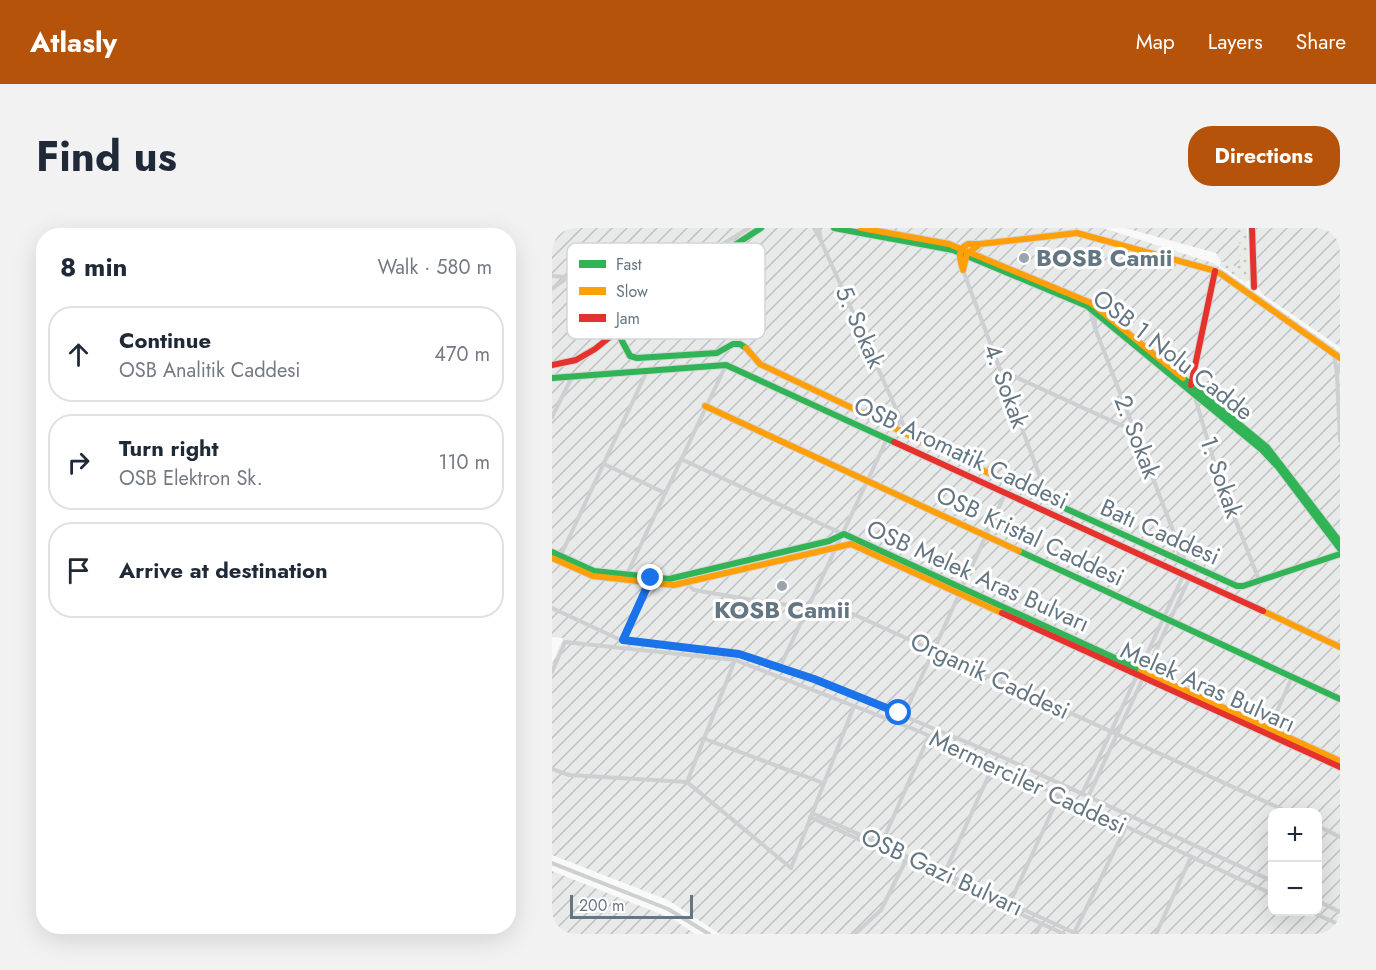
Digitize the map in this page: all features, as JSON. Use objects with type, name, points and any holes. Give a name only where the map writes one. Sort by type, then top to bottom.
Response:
[{"type":"street","points":[[724,243],[749,228]]},
{"type":"street","name":"Batı Caddesi","points":[[739,243],[761,228]]},
{"type":"street","name":"5. Sokak","points":[[814,228],[908,435]]},
{"type":"street","name":"5. Sokak","points":[[819,228],[821,241]]},
{"type":"street","name":"OSB 1 Nolu Cadde","points":[[834,228],[963,252]]},
{"type":"street","name":"OSB 1 Nolu Cadde","points":[[861,228],[921,238],[963,252],[1073,294],[1093,307],[1270,451],[1340,547]]},
{"type":"street","points":[[1251,228],[1254,287]]},
{"type":"street","points":[[963,270],[960,261],[963,252],[980,244],[1077,233],[1215,271],[1340,358]]},
{"type":"street","name":"4. Sokak","points":[[963,270],[1050,502]]},
{"type":"street","points":[[1192,388],[1215,271]]},
{"type":"street","points":[[552,276],[567,278]]},
{"type":"street","points":[[552,276],[556,282],[553,289]]},
{"type":"street","points":[[553,289],[567,279]]},
{"type":"street","name":"OSB 1 Nolu Cadde","points":[[1093,307],[1098,314],[1192,388],[1270,457],[1340,547]]},
{"type":"street","name":"2. Sokak","points":[[1093,307],[1090,313],[1095,328],[1186,564]]},
{"type":"street","points":[[1095,328],[1095,319],[1098,314]]},
{"type":"street","points":[[552,365],[577,360],[607,339]]},
{"type":"street","name":"Batı Caddesi","points":[[621,339],[626,351],[634,358],[717,353],[733,344],[741,345],[748,349],[760,364],[1050,502],[1235,585],[1243,586],[1326,558],[1340,547]]},
{"type":"street","points":[[1333,353],[1337,375],[1340,441]]},
{"type":"street","points":[[625,578],[726,365]]},
{"type":"street","name":"OSB Aromatik Caddesi","points":[[552,378],[726,365],[1340,647]]},
{"type":"street","points":[[1337,375],[1340,365]]},
{"type":"street","points":[[1000,370],[1135,431]]},
{"type":"street","points":[[557,558],[604,465],[647,371]]},
{"type":"street","points":[[552,417],[572,376]]},
{"type":"street","name":"1. Sokak","points":[[1192,388],[1218,475],[1258,580]]},
{"type":"street","name":"1. Sokak","points":[[1198,407],[1202,399]]},
{"type":"street","name":"OSB Kristal Caddesi","points":[[705,406],[1340,699]]},
{"type":"street","points":[[896,429],[899,423],[898,413]]},
{"type":"street","points":[[780,667],[887,438]]},
{"type":"street","points":[[681,459],[844,534]]},
{"type":"street","points":[[604,465],[665,493]]},
{"type":"street","points":[[904,715],[1006,493]]},
{"type":"street","name":"OSB Melek Aras Bulvarı","points":[[552,552],[557,558],[590,570],[625,578],[650,581],[686,580],[740,567],[829,541],[844,534],[960,591],[1340,761]]},
{"type":"street","points":[[740,567],[851,544],[960,591]]},
{"type":"street","name":"2. Sokak","points":[[1178,560],[1179,546]]},
{"type":"street","points":[[1082,807],[1111,731],[1186,578]]},
{"type":"street","name":"Organik Caddesi","points":[[686,580],[694,590],[853,614],[1277,808]]},
{"type":"street","points":[[623,640],[650,581]]},
{"type":"street","points":[[1229,597],[1235,585]]},
{"type":"street","points":[[552,609],[623,640],[739,654],[780,667],[904,715],[1268,879]]},
{"type":"street","name":"Mermerciler Caddesi","points":[[552,672],[565,642],[735,660],[930,736],[1268,892]]},
{"type":"street","points":[[687,782],[735,660]]},
{"type":"street","points":[[1086,796],[1118,734],[1140,673]]},
{"type":"street","points":[[1269,731],[1292,677]]},
{"type":"street","points":[[552,769],[568,775],[687,782],[791,868],[854,706]]},
{"type":"street","name":"Melek Aras Bulvarı","points":[[1269,731],[1340,767]]},
{"type":"street","points":[[880,846],[930,736]]},
{"type":"street","points":[[705,739],[823,783]]},
{"type":"street","points":[[944,875],[993,766]]},
{"type":"street","points":[[1009,905],[1059,796]]},
{"type":"street","name":"OSB Gazi Bulvarı","points":[[811,815],[1075,934]]},
{"type":"street","points":[[1075,934],[1126,827]]},
{"type":"street","points":[[1322,828],[1340,837]]},
{"type":"street","points":[[1156,934],[1191,857]]},
{"type":"street","points":[[855,934],[881,910],[906,859]]},
{"type":"street","points":[[552,863],[668,909],[709,934]]},
{"type":"street","points":[[1322,904],[1340,912]]},
{"type":"street","points":[[1320,916],[1340,925]]},
{"type":"street","points":[[1036,934],[1042,921]]},
{"type":"street","name":"OSB Gazi Bulvarı","points":[[1042,921],[1064,934]]},
{"type":"street","points":[[552,931],[559,934]]},
{"type":"shaded area","points":[[552,228],[1103,228],[1213,263],[1340,352],[1340,934],[720,934],[668,900],[552,855],[552,664],[563,638],[552,637]]},
{"type":"shaded area","points":[[1125,228],[1239,228],[1240,264],[1236,267],[1221,261],[1216,253]]},
{"type":"shaded area","points":[[1239,228],[1247,228],[1250,280],[1245,282],[1220,266],[1221,261],[1236,267],[1240,264]]},
{"type":"shaded area","points":[[1255,228],[1340,228],[1340,347],[1262,294],[1257,285]]},
{"type":"shaded area","points":[[552,871],[673,919],[695,934],[552,934]]},
{"type":"traffic: fast","points":[[738,243],[761,228]]},
{"type":"traffic: fast","points":[[834,228],[953,250],[1087,306],[1262,450],[1278,467],[1340,549]]},
{"type":"traffic: fast","points":[[621,339],[630,356],[637,358],[717,353],[733,344],[740,344],[746,348]]},
{"type":"traffic: fast","points":[[552,378],[726,365],[894,442]]},
{"type":"traffic: fast","points":[[1183,378],[1267,447],[1340,542]]},
{"type":"traffic: fast","points":[[1018,487],[1237,586],[1340,554]]},
{"type":"traffic: fast","points":[[552,552],[594,571],[669,579],[829,541],[844,534],[1141,670]]},
{"type":"traffic: fast","points":[[1019,551],[1340,699]]},
{"type":"traffic: slow","points":[[861,228],[949,244],[1091,303],[1183,378]]},
{"type":"traffic: slow","points":[[980,244],[1077,233],[1212,270],[1221,274],[1340,358]]},
{"type":"traffic: slow","points":[[968,244],[980,244],[967,254],[963,270],[960,252],[968,244]]},
{"type":"traffic: slow","points":[[746,348],[760,364],[1018,487]]},
{"type":"traffic: slow","points":[[705,406],[1019,551]]},
{"type":"traffic: slow","points":[[552,558],[593,576],[674,585],[851,544],[1002,613]]},
{"type":"traffic: slow","points":[[1263,611],[1340,647]]},
{"type":"traffic: slow","points":[[1141,670],[1340,761]]},
{"type":"traffic: jam","points":[[1252,228],[1254,287]]},
{"type":"traffic: jam","points":[[1191,385],[1215,271]]},
{"type":"traffic: jam","points":[[552,365],[576,360],[607,339]]},
{"type":"traffic: jam","points":[[894,442],[1263,611]]},
{"type":"traffic: jam","points":[[1002,613],[1340,767]]},
{"type":"place","name":"BOSB Camii","points":[[1024,258]]},
{"type":"place","name":"KOSB Camii","points":[[782,586]]},
{"type":"route","points":[[651,578],[623,640],[739,654],[814,679],[899,713]]}]
